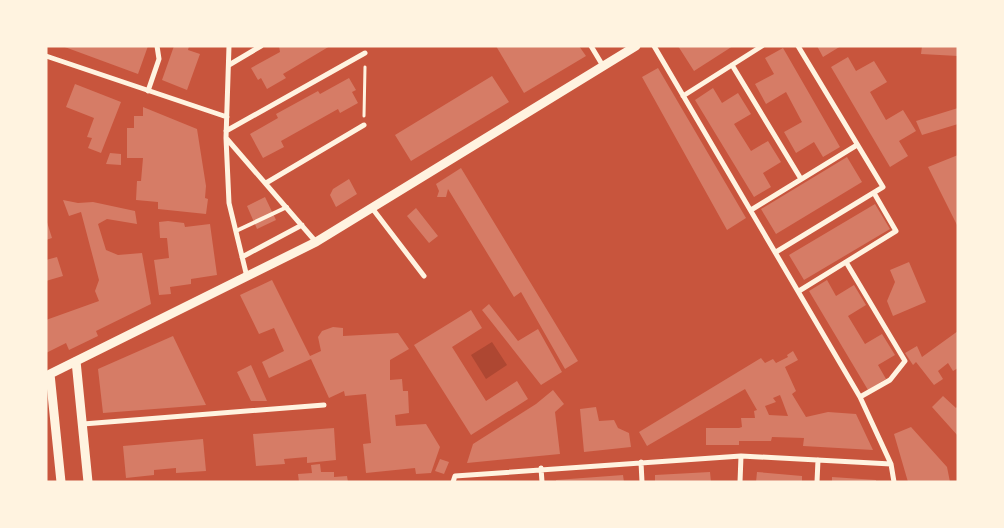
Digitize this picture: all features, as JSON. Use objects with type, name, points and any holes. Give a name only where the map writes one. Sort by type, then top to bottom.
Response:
[{"type":"street","points":[[148,91],[159,59],[157,46]]},
{"type":"street","points":[[229,46],[226,131],[229,203],[247,277]]},
{"type":"street","points":[[228,65],[261,46]]},
{"type":"street","points":[[591,46],[603,66]]},
{"type":"street","points":[[60,482],[48,375],[316,242],[636,46]]},
{"type":"street","points":[[654,46],[860,397],[891,464],[894,482]]},
{"type":"street","points":[[683,96],[762,46]]},
{"type":"street","points":[[776,252],[883,187],[798,46]]},
{"type":"street","points":[[226,131],[365,53]]},
{"type":"street","points":[[46,56],[227,117]]},
{"type":"street","points":[[732,66],[801,179]]},
{"type":"street","points":[[266,183],[364,125]]},
{"type":"street","points":[[226,138],[316,242]]},
{"type":"street","points":[[751,210],[857,145]]},
{"type":"street","points":[[799,291],[896,230],[874,193]]},
{"type":"street","points":[[372,208],[424,276]]},
{"type":"street","points":[[242,257],[302,225]]},
{"type":"street","points":[[846,262],[905,361],[890,380],[860,397]]},
{"type":"street","points":[[76,361],[88,482]]},
{"type":"street","points":[[82,424],[324,405]]},
{"type":"street","points":[[452,482],[455,476],[541,468],[741,456],[891,464]]},
{"type":"street","points":[[740,482],[741,456]]},
{"type":"street","points":[[817,482],[818,460]]},
{"type":"street","points":[[641,462],[642,482]]},
{"type":"street","points":[[541,468],[542,482]]},
{"type":"lane","points":[[236,231],[287,207]]},
{"type":"path","points":[[364,125],[365,53]]},
{"type":"shaded area","points":[[492,342],[507,365],[486,379],[471,355]]},
{"type":"building","points":[[62,46],[148,46],[138,74]]},
{"type":"building","points":[[174,46],[189,46],[188,50],[200,54],[187,90],[162,80]]},
{"type":"building","points":[[279,46],[330,46],[283,74],[286,78],[267,89],[261,78],[258,80],[251,68],[280,52]]},
{"type":"building","points":[[496,46],[579,46],[586,56],[524,93]]},
{"type":"building","points":[[678,46],[733,46],[694,71]]},
{"type":"building","points":[[817,46],[841,46],[823,57]]},
{"type":"building","points":[[922,46],[958,46],[958,56],[921,54]]},
{"type":"building","points":[[783,48],[840,147],[823,157],[814,142],[796,153],[784,132],[802,122],[786,92],[766,104],[755,84],[774,74],[765,58]]},
{"type":"building","points":[[848,57],[856,71],[874,61],[887,82],[870,92],[886,120],[903,110],[916,131],[899,141],[908,156],[890,167],[831,67]]},
{"type":"building","points":[[658,68],[746,218],[727,230],[642,77]]},
{"type":"building","points":[[492,76],[509,102],[411,161],[395,135]]},
{"type":"building","points":[[349,78],[356,90],[352,92],[358,103],[340,113],[338,109],[281,141],[284,147],[263,158],[250,134],[278,118],[276,114],[318,91],[320,94]]},
{"type":"building","points":[[75,84],[121,102],[101,153],[88,148],[92,138],[87,137],[94,118],[66,107]]},
{"type":"building","points":[[713,88],[722,103],[738,93],[751,114],[734,124],[751,151],[768,141],[781,162],[763,173],[771,187],[754,197],[695,100]]},
{"type":"building","points":[[143,107],[197,129],[206,186],[205,198],[208,199],[206,214],[158,209],[158,202],[136,200],[137,181],[141,181],[143,158],[127,158],[127,128],[134,128],[134,116],[143,116]]},
{"type":"building","points":[[958,108],[958,124],[922,135],[916,121]]},
{"type":"building","points":[[110,153],[121,154],[121,165],[106,164]]},
{"type":"building","points":[[958,155],[958,227],[928,167]]},
{"type":"building","points":[[847,157],[862,182],[776,234],[761,209]]},
{"type":"building","points":[[461,168],[578,361],[565,369],[521,292],[514,297],[448,189],[446,197],[437,197],[439,191],[436,184]]},
{"type":"building","points":[[349,179],[357,194],[336,207],[330,195],[333,189]]},
{"type":"building","points":[[265,197],[276,220],[257,229],[247,206]]},
{"type":"building","points":[[63,200],[78,203],[93,202],[135,211],[137,224],[107,219],[98,224],[106,250],[118,255],[142,253],[151,304],[96,331],[98,336],[69,350],[66,343],[46,353],[46,320],[99,301],[95,291],[99,280],[81,212],[69,216]]},
{"type":"building","points":[[875,204],[890,229],[804,280],[789,255]]},
{"type":"building","points":[[416,208],[438,236],[429,243],[407,216]]},
{"type":"building","points":[[46,219],[52,238],[46,240]]},
{"type":"building","points":[[159,222],[184,223],[185,227],[210,224],[217,275],[191,279],[191,284],[170,287],[171,294],[159,295],[154,260],[169,258],[167,238],[160,238]]},
{"type":"building","points":[[57,257],[63,276],[46,281],[46,260]]},
{"type":"building","points":[[909,262],[926,302],[893,316],[887,301],[895,282],[890,270]]},
{"type":"building","points":[[272,280],[310,356],[321,351],[318,337],[322,331],[333,327],[343,328],[343,336],[398,333],[409,349],[390,360],[390,380],[402,379],[403,391],[408,391],[409,413],[395,415],[396,426],[426,424],[440,447],[431,473],[416,474],[415,468],[366,473],[363,444],[371,443],[366,394],[345,396],[344,391],[329,398],[311,359],[269,378],[262,362],[284,351],[274,328],[259,334],[240,295]]},
{"type":"building","points":[[827,280],[836,296],[854,285],[866,305],[848,316],[865,344],[882,334],[895,355],[878,365],[886,379],[868,390],[809,291]]},
{"type":"building","points":[[489,304],[518,341],[538,329],[562,372],[541,385],[482,310]]},
{"type":"building","points":[[471,310],[482,328],[452,347],[486,401],[517,381],[528,399],[471,435],[414,345]]},
{"type":"building","points":[[958,331],[958,368],[953,371],[948,363],[938,371],[943,379],[934,385],[916,362],[913,365],[905,353],[917,346],[922,357]]},
{"type":"building","points":[[173,336],[206,405],[103,413],[98,369]]},
{"type":"building","points":[[793,351],[798,360],[785,367],[796,391],[792,394],[806,417],[828,412],[856,414],[873,450],[803,446],[804,438],[772,437],[771,441],[739,441],[739,445],[706,445],[706,428],[739,428],[742,427],[741,418],[755,418],[754,411],[757,410],[745,389],[647,446],[639,432],[761,358],[765,363],[773,359],[776,363],[788,357],[787,355]],"holes":[[[780,395],[788,416],[769,415],[765,406],[776,402],[773,398]]]},
{"type":"building","points":[[251,365],[267,401],[251,401],[237,372]]},
{"type":"building","points":[[553,390],[564,404],[555,412],[560,454],[467,463],[473,444],[536,404]]},
{"type":"building","points":[[943,396],[956,408],[958,406],[958,436],[932,407]]},
{"type":"building","points":[[596,407],[599,421],[614,420],[618,428],[629,433],[631,447],[584,452],[580,409]]},
{"type":"building","points":[[911,427],[947,467],[950,482],[908,482],[894,434]]},
{"type":"building","points":[[334,428],[336,460],[307,463],[307,457],[284,459],[285,464],[256,466],[253,434]]},
{"type":"building","points":[[203,439],[206,471],[176,473],[176,468],[154,470],[154,475],[126,478],[123,446]]},
{"type":"building","points":[[440,459],[449,462],[444,474],[435,471]]},
{"type":"building","points":[[320,464],[321,472],[334,472],[334,477],[347,476],[348,482],[299,482],[298,474],[312,473],[311,465]]},
{"type":"building","points":[[710,472],[711,482],[655,482],[655,475]]},
{"type":"building","points":[[757,472],[802,476],[802,482],[756,482]]},
{"type":"building","points":[[623,475],[624,482],[556,482],[556,480]]},
{"type":"building","points":[[832,477],[876,480],[876,482],[832,482]]}]
